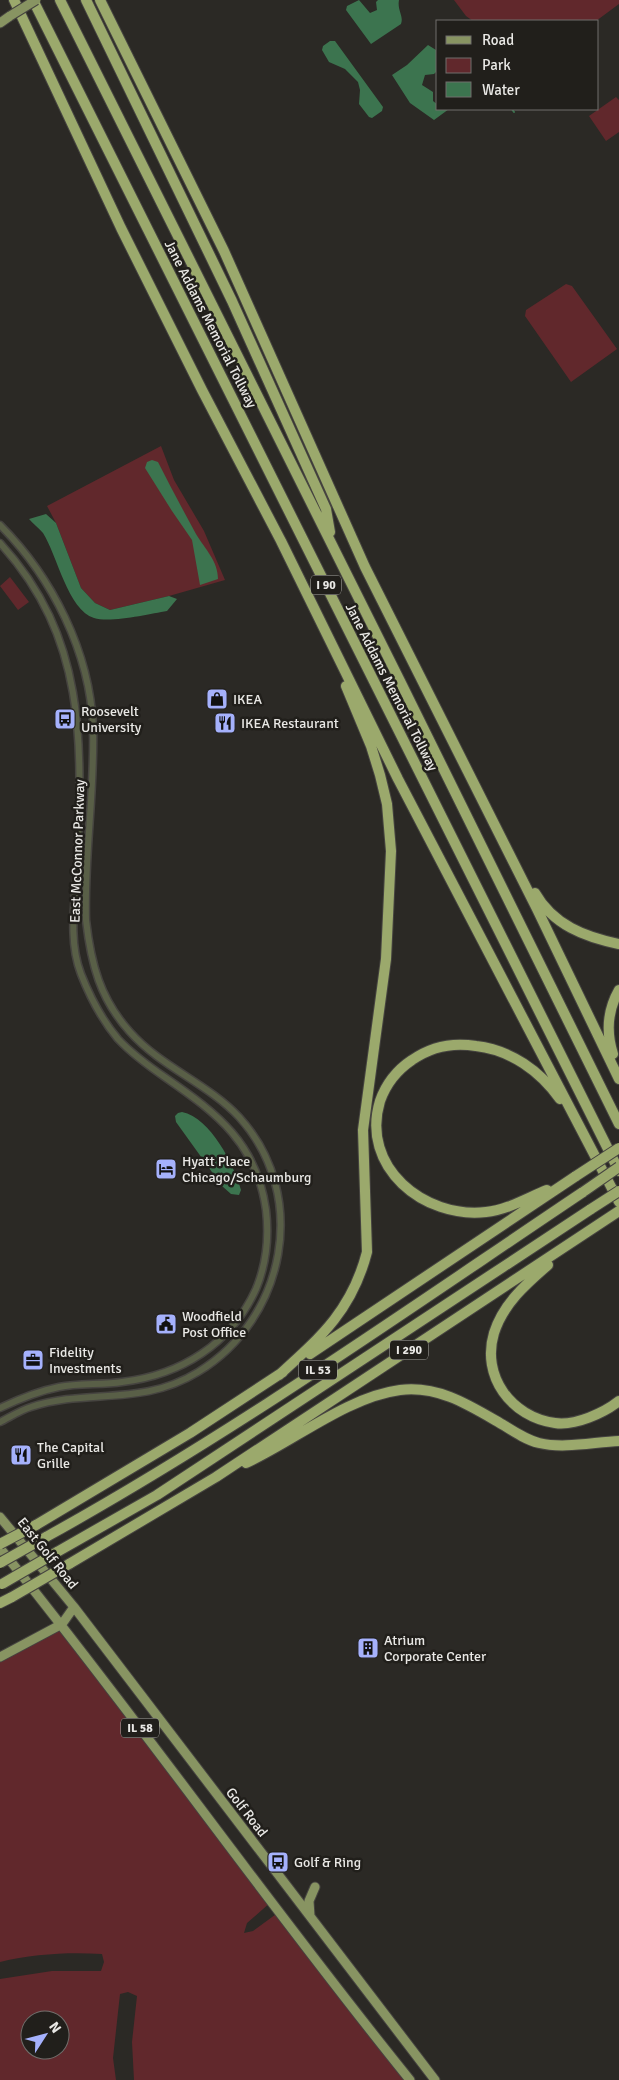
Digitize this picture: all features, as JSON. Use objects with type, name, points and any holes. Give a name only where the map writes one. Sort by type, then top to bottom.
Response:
[{"type":"highway","points":[[14,0],[121,228],[202,390],[281,541],[398,779],[619,1202]]},
{"type":"highway","name":"Jane Addams Memorial Tollway","points":[[34,0],[619,1169]]},
{"type":"highway","name":"Jane Addams Memorial Tollway","points":[[60,0],[619,1124]]},
{"type":"highway","points":[[86,0],[248,337],[326,509],[332,545]]},
{"type":"highway","points":[[100,0],[224,251],[366,567],[619,1078]]},
{"type":"highway","points":[[279,1375],[328,1329],[353,1293],[362,1270],[366,1252],[363,1130],[386,959],[391,851],[387,804],[371,746],[281,541]]},
{"type":"highway","points":[[472,782],[504,828],[543,906],[559,921],[572,929],[599,940],[619,944]]},
{"type":"highway","points":[[619,990],[612,1005],[608,1035],[619,1072]]},
{"type":"highway","points":[[566,1182],[500,1209],[486,1212],[446,1210],[431,1204],[413,1193],[391,1172],[380,1150],[377,1134],[377,1113],[386,1087],[405,1064],[432,1048],[453,1044],[467,1044],[495,1050],[521,1060],[549,1084],[574,1117]]},
{"type":"highway","points":[[0,1546],[190,1433],[619,1148]]},
{"type":"highway","name":"IL 53","points":[[0,1564],[151,1478],[619,1169]]},
{"type":"highway","name":"IL 53","points":[[1,1584],[157,1495],[619,1191]]},
{"type":"highway","name":"I 290","points":[[0,1603],[216,1477],[619,1211]]},
{"type":"highway","points":[[584,1234],[534,1276],[507,1306],[494,1331],[491,1346],[494,1376],[507,1398],[526,1414],[557,1424],[599,1414],[619,1401]]},
{"type":"highway","points":[[216,1477],[261,1456],[292,1437],[354,1405],[377,1395],[399,1390],[428,1390],[456,1398],[522,1436],[539,1442],[557,1444],[619,1441]]},
{"type":"main road","points":[[0,23],[34,0]]},
{"type":"main road","name":"East Golf Road","points":[[0,1517],[74,1607]]},
{"type":"main road","name":"IL 58","points":[[0,1546],[62,1624],[271,1902],[410,2080]]},
{"type":"main road","points":[[0,1657],[62,1624],[74,1607]]},
{"type":"main road","name":"Golf Road","points":[[74,1607],[435,2080]]},
{"type":"main road","points":[[310,1916],[309,1901],[315,1887]]},
{"type":"street","name":"East McConnor Parkway","points":[[0,525],[22,548],[54,598],[76,644],[84,673],[93,727],[86,920],[89,949],[99,985],[118,1017],[135,1038],[214,1095],[239,1117],[248,1129],[269,1166],[278,1200],[281,1228],[275,1274],[262,1305],[236,1343],[214,1362],[178,1384],[153,1392],[55,1402],[31,1407],[0,1422]]},
{"type":"street","name":"East McConnor Parkway","points":[[0,543],[22,570],[49,613],[67,662],[72,684],[78,729],[79,825],[74,938],[80,971],[97,1007],[117,1038],[151,1068],[218,1116],[244,1147],[253,1163],[264,1198],[267,1239],[262,1270],[256,1289],[236,1322],[211,1347],[192,1360],[178,1368],[143,1379],[62,1386],[31,1395],[0,1408]]},
{"type":"green space","points":[[454,0],[619,0],[619,4],[597,20],[472,20],[466,16]]},
{"type":"green space","points":[[616,97],[619,100],[619,132],[606,141],[589,116]]},
{"type":"green space","points":[[566,284],[572,286],[617,349],[571,382],[525,316],[526,310]]},
{"type":"green space","points":[[161,446],[174,480],[204,531],[225,580],[110,610],[95,603],[81,588],[56,523],[47,506]]},
{"type":"green space","points":[[10,577],[29,602],[18,610],[0,586]]},
{"type":"green space","points":[[62,1624],[271,1902],[247,1923],[244,1933],[253,1931],[279,1912],[410,2080],[134,2080],[132,2042],[137,1996],[128,1992],[120,1994],[113,2058],[116,2080],[0,2080],[0,1979],[52,1971],[101,1971],[104,1962],[102,1954],[76,1953],[38,1955],[0,1962],[0,1658]]},
{"type":"water","points":[[359,0],[370,13],[377,10],[376,2],[378,0],[399,0],[401,24],[371,44],[346,10],[347,6]]},
{"type":"water","points":[[330,41],[335,41],[383,107],[382,111],[372,118],[369,117],[359,104],[360,90],[358,82],[345,69],[329,62],[322,50],[323,46]]},
{"type":"water","points":[[428,45],[436,50],[436,72],[425,75],[422,85],[433,92],[436,110],[448,110],[434,120],[410,103],[392,75],[407,65]]},
{"type":"water","points":[[152,460],[158,462],[196,534],[210,555],[216,566],[218,579],[200,585],[192,540],[145,468],[147,462]]},
{"type":"water","points":[[46,514],[56,523],[81,588],[95,603],[110,610],[169,596],[177,599],[167,611],[130,617],[101,619],[94,618],[85,613],[70,593],[43,533],[29,519]]},
{"type":"water","points":[[182,1112],[193,1116],[202,1123],[220,1144],[238,1180],[241,1190],[239,1195],[231,1194],[222,1186],[176,1122],[175,1116]]},
{"type":"place","name":"IKEA","points":[[217,699]]},
{"type":"place","name":"Roosevelt University","points":[[65,719]]},
{"type":"place","name":"IKEA Restaurant","points":[[225,723]]},
{"type":"place","name":"Hyatt Place Chicago/Schaumburg","points":[[166,1169]]},
{"type":"place","name":"Woodfield Post Office","points":[[166,1324]]},
{"type":"place","name":"Fidelity Investments","points":[[33,1360]]},
{"type":"place","name":"The Capital Grille","points":[[21,1455]]},
{"type":"place","name":"Atrium Corporate Center","points":[[368,1648]]},
{"type":"place","name":"Golf & Ring","points":[[278,1862]]}]
